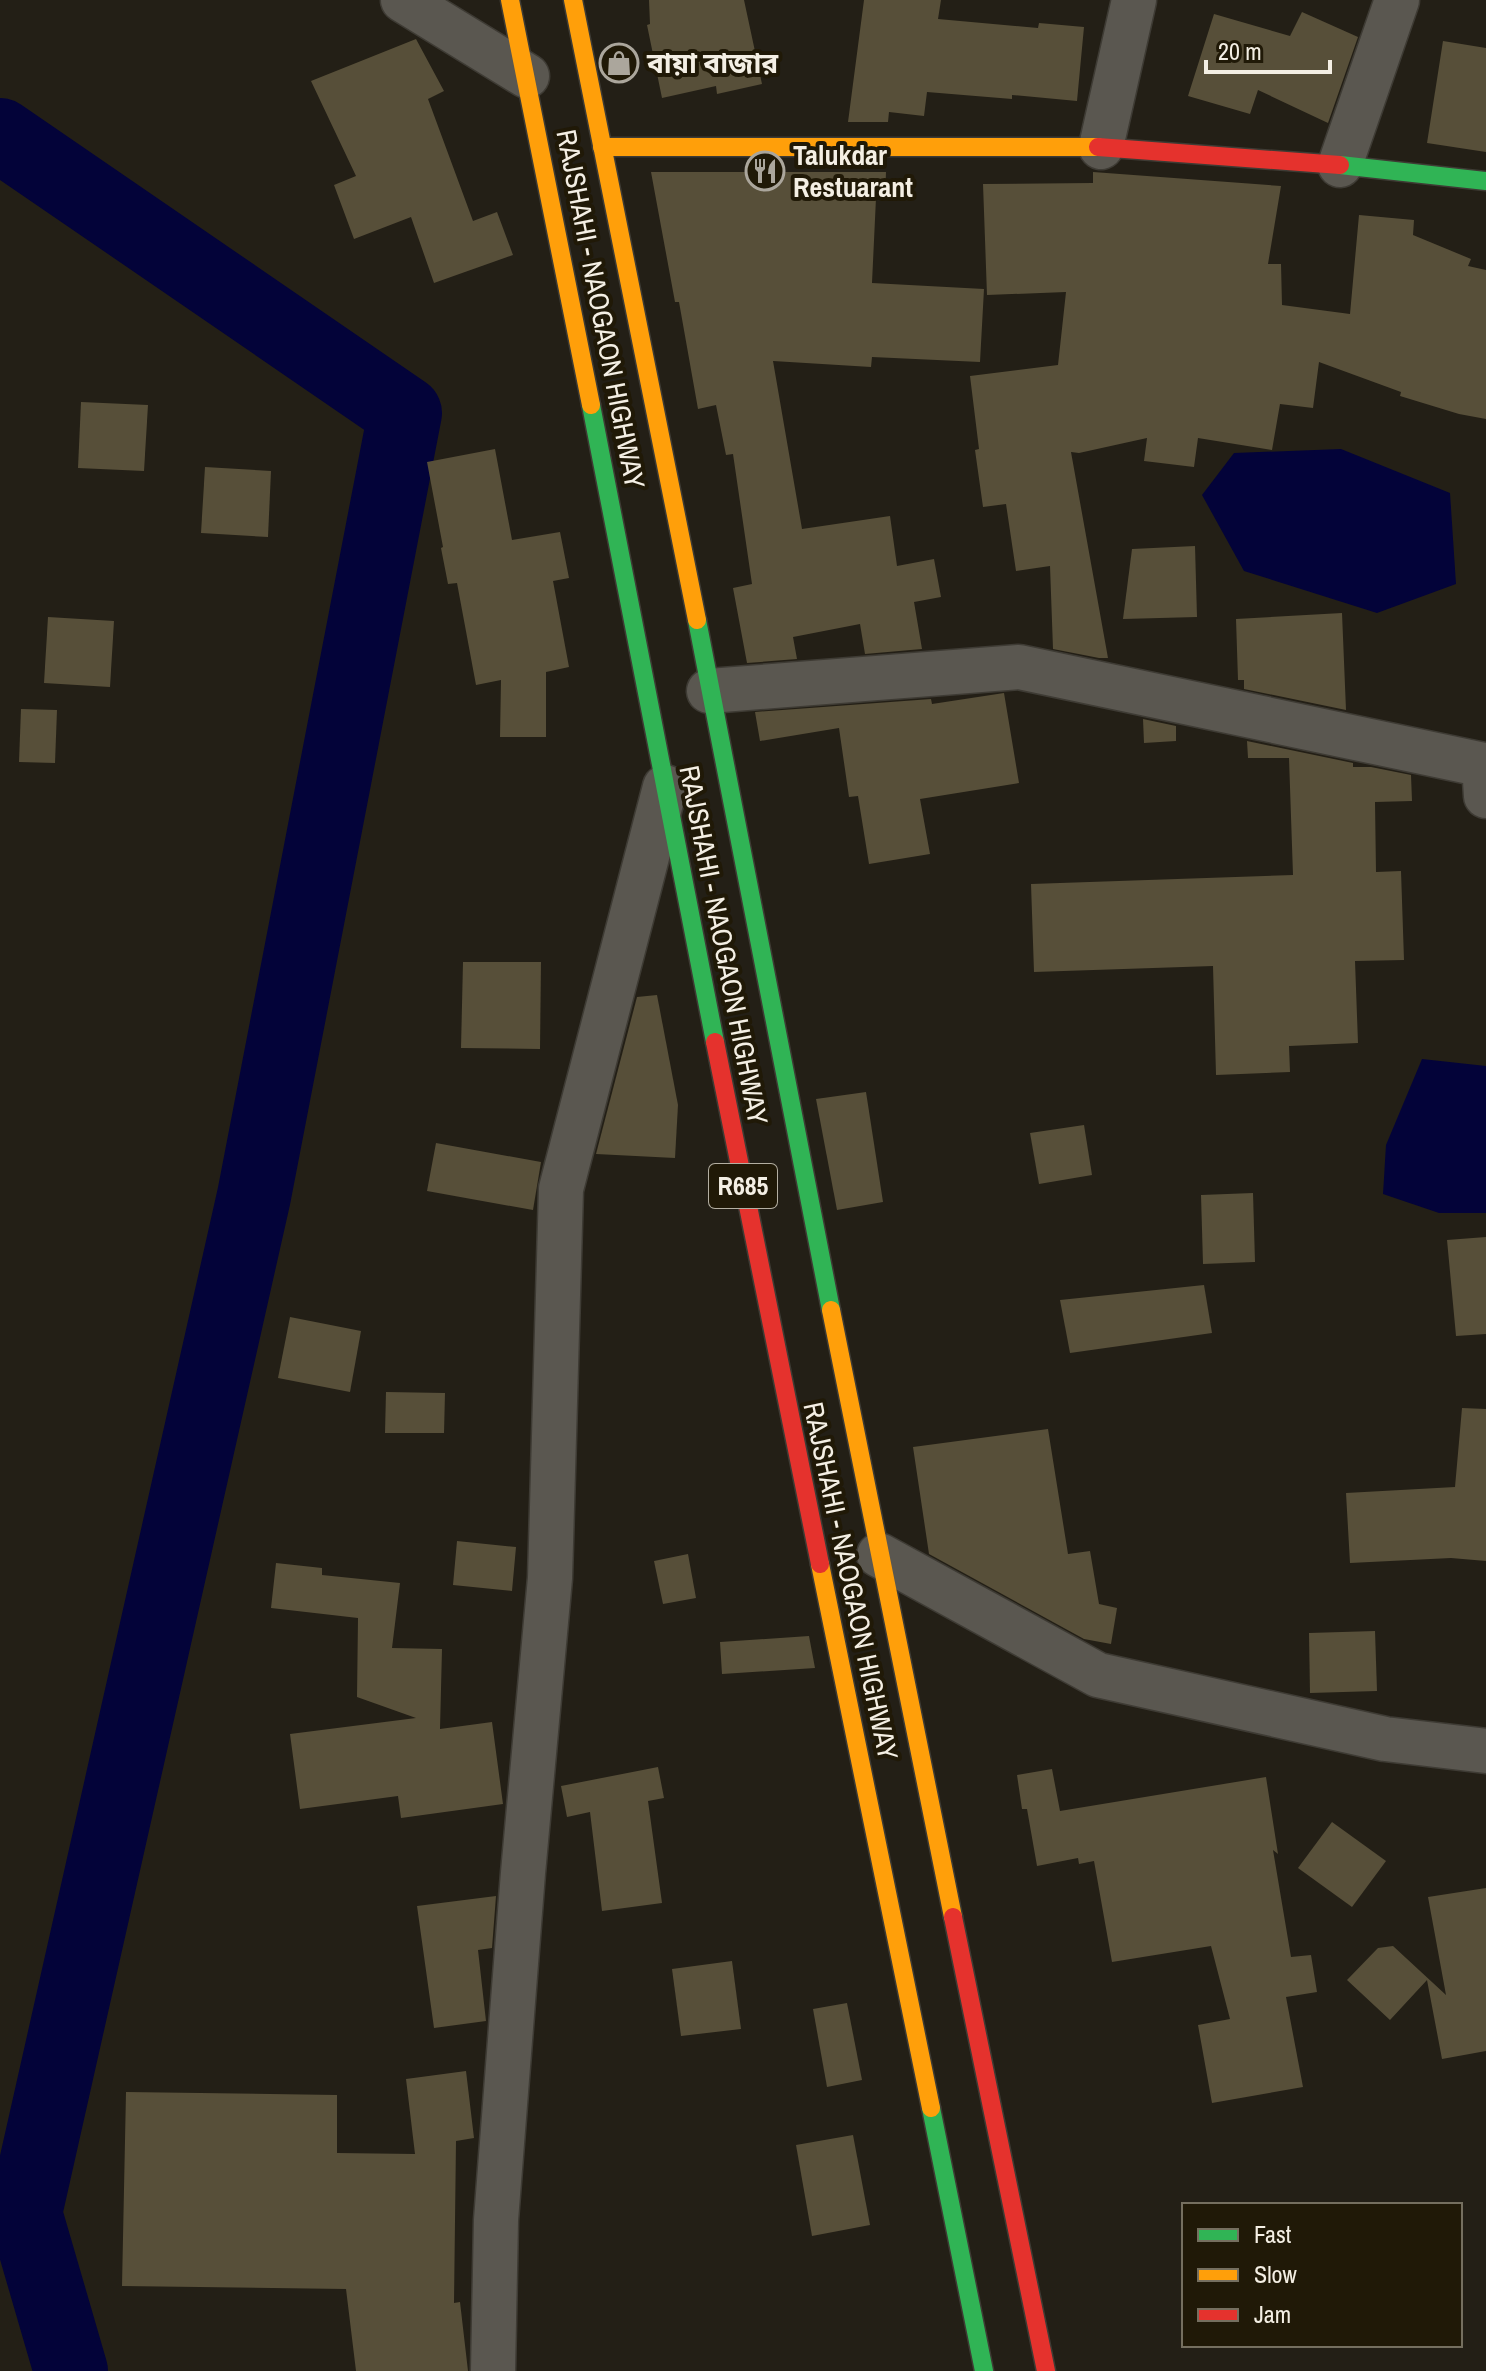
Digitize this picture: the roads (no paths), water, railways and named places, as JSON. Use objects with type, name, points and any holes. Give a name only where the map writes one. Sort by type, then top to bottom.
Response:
[{"type":"main road","name":"RAJSHAHI - NAOGAON HIGHWAY","points":[[510,0],[665,787],[702,936],[984,2371]]},
{"type":"main road","name":"RAJSHAHI - NAOGAON HIGHWAY","points":[[573,0],[682,542],[748,928],[1046,2371]]},
{"type":"main road","points":[[602,147],[1101,147],[1340,165],[1486,181]]},
{"type":"street","points":[[403,0],[527,76]]},
{"type":"street","points":[[1101,147],[1134,0]]},
{"type":"street","points":[[1340,165],[1397,0]]},
{"type":"street","points":[[709,691],[1019,667],[1484,765],[1486,796]]},
{"type":"street","points":[[493,2371],[496,2220],[550,1578],[561,1189],[665,787]]},
{"type":"street","points":[[879,1555],[1098,1675],[1385,1739],[1486,1751]]},
{"type":"waterway","points":[[0,135],[405,413],[254,1196],[25,2213],[71,2371]]},
{"type":"place","name":"বায়া বাজার","points":[[619,63]]},
{"type":"place","name":"Talukdar Restuarant","points":[[765,171]]}]
